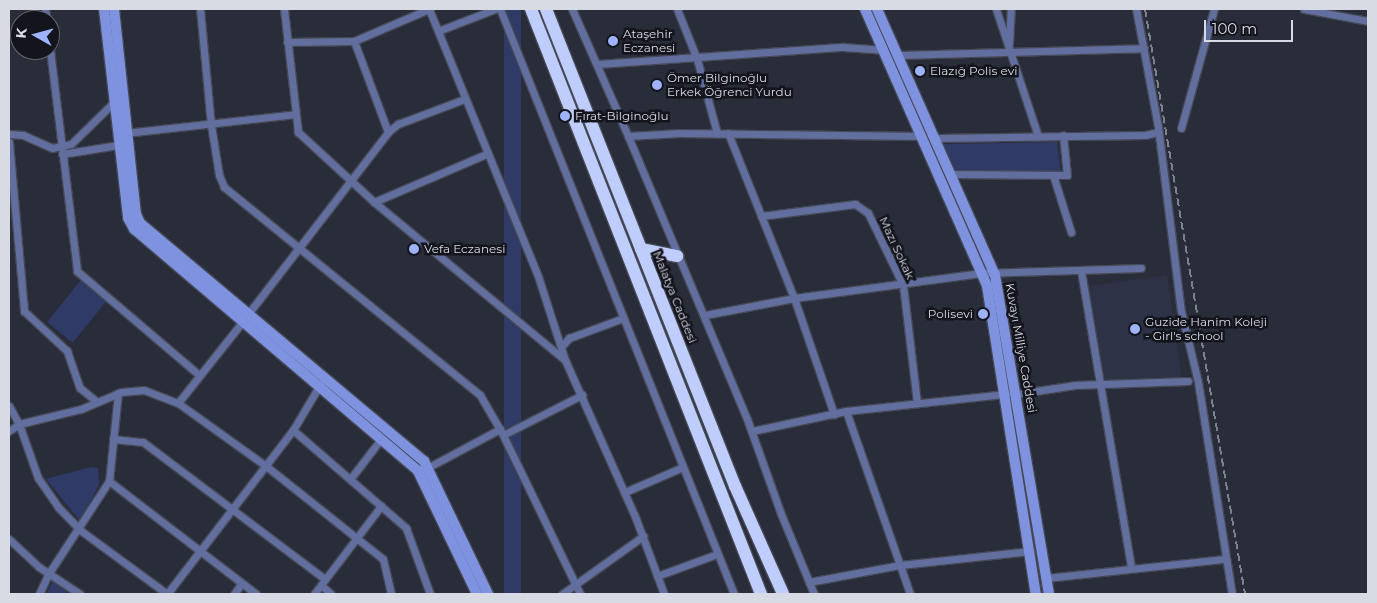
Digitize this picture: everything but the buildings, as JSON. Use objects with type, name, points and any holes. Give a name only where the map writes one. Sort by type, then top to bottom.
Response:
[{"type":"highway","points":[[531,9],[761,594]]},
{"type":"highway","name":"Malatya Caddesi","points":[[546,9],[735,486],[783,594]]},
{"type":"highway","points":[[641,249],[677,256]]},
{"type":"main road","points":[[104,9],[113,103],[128,218],[134,229],[245,317],[325,377],[424,461],[488,594]]},
{"type":"main road","points":[[114,9],[136,214],[140,223],[319,386],[418,471],[477,594]]},
{"type":"main road","name":"Kuvayı Milliye Caddesi","points":[[865,9],[987,286],[1006,394],[1036,594]]},
{"type":"main road","name":"Kuvayı Milliye Caddesi","points":[[877,9],[995,275],[1049,594]]},
{"type":"street","points":[[200,9],[211,125],[218,175],[224,187],[300,247],[432,358],[466,382],[480,395],[502,432],[580,594]]},
{"type":"street","points":[[284,9],[298,132],[374,202],[565,360]]},
{"type":"street","points":[[287,42],[354,41],[429,9],[486,154],[538,276],[565,360],[625,492],[664,594]]},
{"type":"street","points":[[438,31],[494,9]]},
{"type":"street","points":[[500,9],[734,594]]},
{"type":"street","points":[[572,9],[598,64],[677,256],[705,315],[752,431],[814,594]]},
{"type":"street","points":[[677,9],[697,59],[717,133]]},
{"type":"street","points":[[996,9],[1038,136]]},
{"type":"street","points":[[1010,49],[1011,9]]},
{"type":"street","points":[[1136,9],[1158,132],[1181,311],[1198,382],[1232,594]]},
{"type":"street","points":[[1181,128],[1187,98],[1214,9]]},
{"type":"street","points":[[1304,9],[1368,21]]},
{"type":"street","points":[[354,41],[388,132]]},
{"type":"street","points":[[598,64],[697,59],[843,47],[882,50]]},
{"type":"street","points":[[899,55],[1010,49],[1144,48]]},
{"type":"street","points":[[51,60],[78,271],[198,374]]},
{"type":"street","points":[[178,403],[198,374],[300,247],[388,132],[398,124],[464,99]]},
{"type":"street","points":[[9,134],[23,135],[52,148],[71,144],[113,103]]},
{"type":"street","points":[[62,154],[119,145],[129,138],[296,114]]},
{"type":"street","points":[[935,138],[1145,135],[1158,132]]},
{"type":"street","points":[[628,136],[717,133],[920,136]]},
{"type":"street","points":[[728,133],[794,298],[834,414]]},
{"type":"street","points":[[117,134],[129,138]]},
{"type":"street","points":[[951,174],[1067,175],[1063,136]]},
{"type":"street","points":[[9,142],[24,311],[67,351],[80,388],[97,402]]},
{"type":"street","points":[[374,202],[486,154]]},
{"type":"street","points":[[1053,175],[1071,232]]},
{"type":"street","name":"Mazı Sokak","points":[[761,216],[856,204],[868,213],[903,285],[917,403]]},
{"type":"street","points":[[705,315],[794,298],[903,285],[981,273],[995,275],[1141,268]]},
{"type":"street","points":[[1082,271],[1131,567]]},
{"type":"street","points":[[562,346],[569,338],[623,318]]},
{"type":"street","points":[[9,406],[19,424],[38,478],[58,507],[78,528],[167,594],[293,430],[325,377]]},
{"type":"street","points":[[1016,394],[1075,385],[1188,381]]},
{"type":"street","points":[[9,431],[19,424],[97,402],[118,393],[144,390],[178,403],[266,466],[382,559],[391,594]]},
{"type":"street","points":[[39,594],[49,573],[109,481],[118,393]]},
{"type":"street","points":[[752,431],[846,411],[1006,394]]},
{"type":"street","points":[[427,468],[582,395]]},
{"type":"street","points":[[846,411],[910,594]]},
{"type":"street","points":[[293,430],[351,478],[406,528],[430,594]]},
{"type":"street","points":[[113,439],[144,442],[232,508],[323,582],[331,594]]},
{"type":"street","points":[[351,478],[381,439]]},
{"type":"street","points":[[625,492],[682,467]]},
{"type":"street","points":[[109,481],[256,594]]},
{"type":"street","points":[[314,594],[354,537],[381,506]]},
{"type":"street","points":[[562,594],[642,536]]},
{"type":"street","points":[[9,539],[49,573],[80,594]]},
{"type":"street","points":[[809,582],[900,565],[1030,551]]},
{"type":"street","points":[[657,576],[717,554]]},
{"type":"street","points":[[1046,578],[1131,567],[1225,559]]},
{"type":"street","points":[[234,594],[241,584]]},
{"type":"shaded area","points":[[504,9],[521,9],[521,594],[504,594]]},
{"type":"shaded area","points":[[1057,142],[1061,172],[954,170],[943,144]]},
{"type":"shaded area","name":"Guzide Hanim Koleji - Girl's school","points":[[1167,275],[1181,378],[1102,389],[1088,286]]},
{"type":"shaded area","points":[[81,280],[107,301],[73,343],[47,322]]},
{"type":"shaded area","points":[[91,467],[98,468],[99,485],[80,521],[46,479]]},
{"type":"shaded area","points":[[53,581],[69,594],[46,594]]},
{"type":"railway","points":[[1145,9],[1245,594]]},
{"type":"place","name":"Ataşehir Eczanesi","points":[[613,41]]},
{"type":"place","name":"Elazığ Polis evi","points":[[920,71]]},
{"type":"place","name":"Ömer Bilginoğlu Erkek Öğrenci Yurdu","points":[[657,85]]},
{"type":"place","name":"Fırat-Bilginoğlu","points":[[565,116]]},
{"type":"place","name":"Vefa Eczanesi","points":[[414,249]]},
{"type":"place","name":"Polisevi","points":[[983,314]]},
{"type":"place","name":"Guzide Hanim Koleji - Girl's school","points":[[1135,329]]}]
